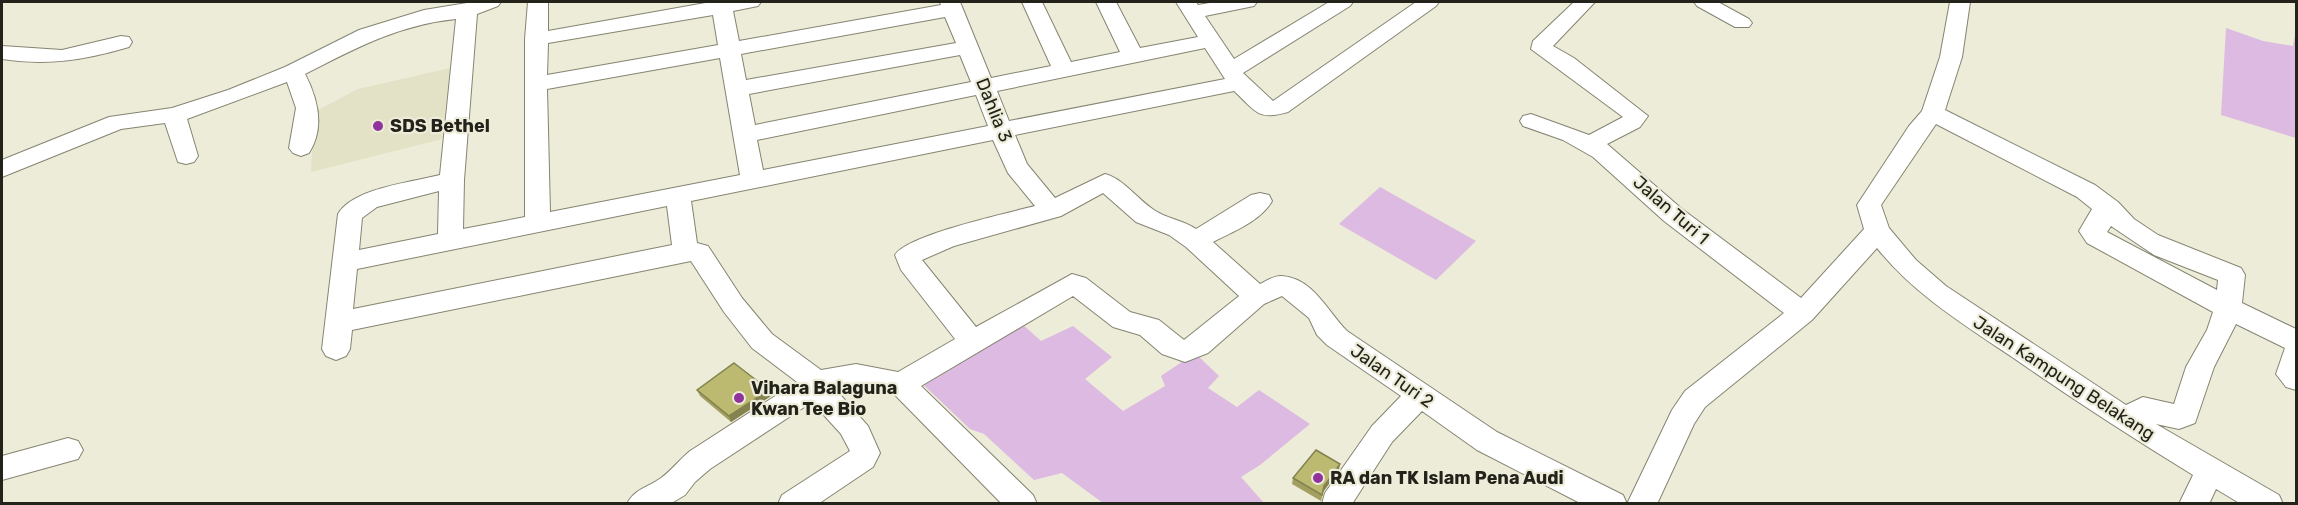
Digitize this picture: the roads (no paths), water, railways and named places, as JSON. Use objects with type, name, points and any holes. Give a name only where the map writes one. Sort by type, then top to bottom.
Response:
[{"type":"street","points":[[2,169],[117,122],[174,116],[236,95],[293,72],[366,34],[425,9],[467,11],[491,2]]},
{"type":"street","points":[[538,2],[536,84],[538,224]]},
{"type":"street","points":[[537,39],[722,4],[751,2]]},
{"type":"street","points":[[1032,2],[1064,70]]},
{"type":"street","points":[[1106,2],[1133,56]]},
{"type":"street","points":[[1247,2],[1188,7],[1226,63],[1264,108],[1275,109],[1429,2]]},
{"type":"street","points":[[345,262],[1004,130],[1226,63],[1343,2]]},
{"type":"street","points":[[1585,2],[1559,26],[1541,46],[1542,49],[1566,63],[1637,116],[1632,122],[1589,144]]},
{"type":"street","points":[[1708,4],[1738,2]]},
{"type":"street","name":"Jalan Kampung Belakang","points":[[1960,2],[1951,57],[1933,113],[1917,131],[1869,205],[1877,231],[1907,267],[1937,293],[2126,420],[2268,504]]},
{"type":"street","points":[[722,4],[753,180]]},
{"type":"street","points":[[1708,4],[1742,23]]},
{"type":"street","points":[[536,84],[952,5]]},
{"type":"street","name":"Dahlia 3","points":[[952,5],[1004,130],[1016,167],[1052,210]]},
{"type":"street","points":[[450,241],[452,180],[467,11]]},
{"type":"street","points":[[2,52],[50,59],[72,56],[121,42]]},
{"type":"street","points":[[737,89],[969,47]]},
{"type":"street","points":[[744,135],[1133,56],[1226,63]]},
{"type":"street","points":[[293,72],[305,92],[308,106],[308,123],[301,148]]},
{"type":"street","points":[[1933,113],[2086,191],[2109,208],[2098,218],[2099,225],[2092,231],[2096,237],[2228,308],[2296,341]]},
{"type":"street","points":[[174,116],[186,156]]},
{"type":"street","name":"Jalan Turi 1","points":[[1531,121],[1589,144],[1617,162],[1673,215],[1803,313]]},
{"type":"street","points":[[336,348],[350,214],[369,201],[452,180]]},
{"type":"street","points":[[902,384],[972,341],[1075,284],[1122,320],[1149,327],[1172,347],[1185,351],[1198,346],[1257,295],[1195,241],[1177,228],[1158,223],[1145,216],[1110,183],[1105,182],[1052,210],[946,239],[908,255],[910,263],[972,341]]},
{"type":"street","points":[[678,195],[685,251]]},
{"type":"street","points":[[1195,241],[1240,216],[1260,201]]},
{"type":"street","points":[[1642,504],[1682,418],[1695,399],[1803,313],[1877,231]]},
{"type":"street","points":[[339,322],[685,251],[699,252],[733,305],[762,341],[814,384],[830,401],[849,424],[865,453],[863,458],[793,504]]},
{"type":"street","name":"Jalan Turi 2","points":[[1257,295],[1281,285],[1290,288],[1319,312],[1331,333],[1419,396],[1488,441],[1612,504]]},
{"type":"street","points":[[2126,420],[2143,409],[2179,417],[2185,415],[2200,367],[2220,331],[2228,308]]},
{"type":"street","points":[[2296,354],[2290,374],[2296,379]]},
{"type":"street","points":[[642,504],[674,486],[684,473],[700,460],[814,384],[856,375],[902,384],[1022,504]]},
{"type":"street","points":[[1336,502],[1382,434],[1419,396]]},
{"type":"street","points":[[2,468],[68,450]]},
{"type":"street","points":[[2194,504],[2210,470]]},
{"type":"place","name":"SDS Bethel","points":[[378,126]]},
{"type":"place","name":"Vihara Balaguna Kwan Tee Bio","points":[[739,398]]},
{"type":"place","name":"RA dan TK Islam Pena Audi","points":[[1318,478]]}]
